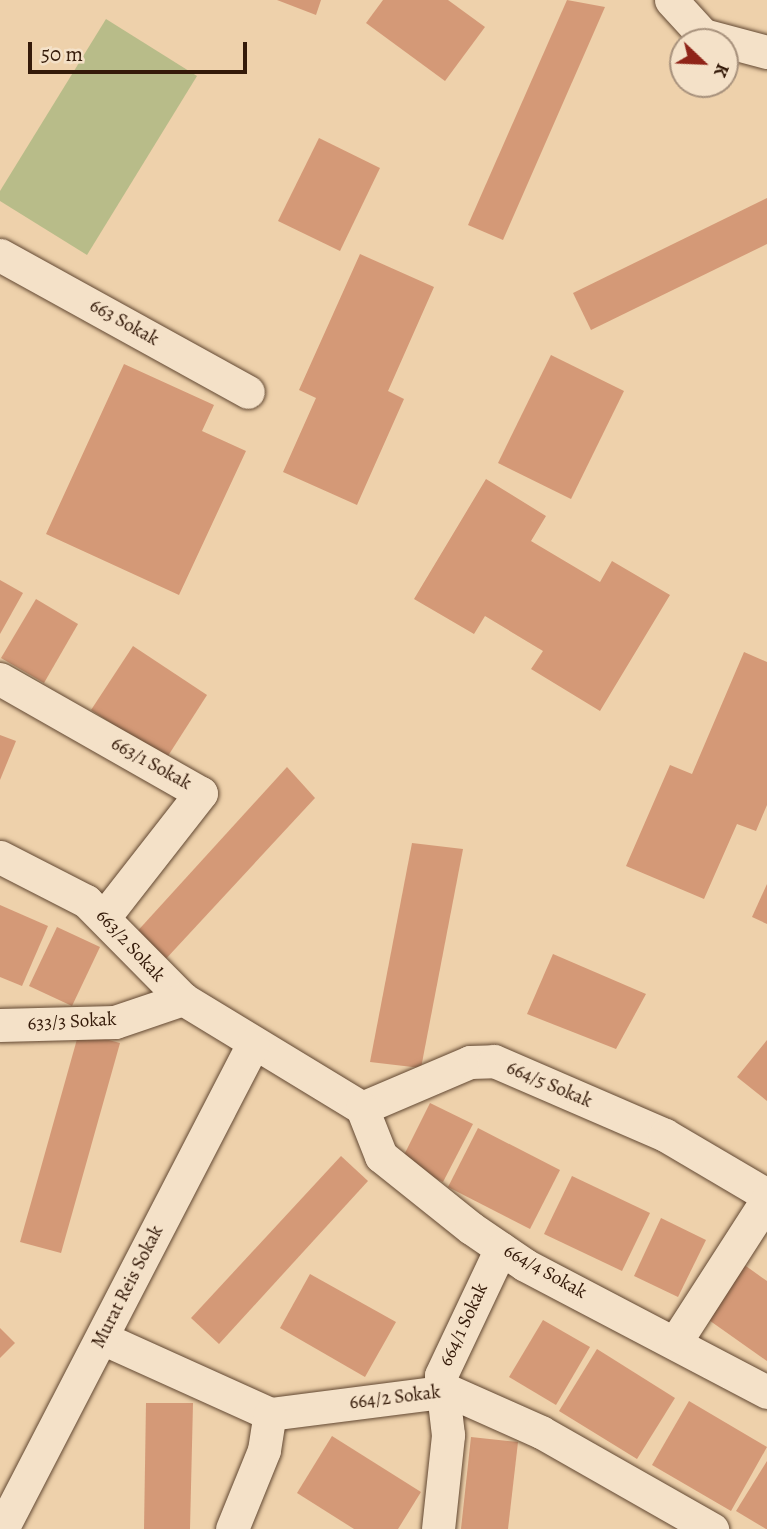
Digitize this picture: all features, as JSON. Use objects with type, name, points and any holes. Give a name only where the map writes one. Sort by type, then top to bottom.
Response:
[{"type":"street","points":[[671,0],[703,34],[767,52]]},
{"type":"street","name":"663 Sokak","points":[[0,255],[248,392]]},
{"type":"street","name":"663/1 Sokak","points":[[0,679],[201,793],[104,917]]},
{"type":"street","name":"663/2 Sokak","points":[[0,857],[78,895],[104,917],[183,999],[253,1044]]},
{"type":"street","name":"633/3 Sokak","points":[[0,1025],[115,1022],[183,999]]},
{"type":"street","points":[[253,1044],[362,1108]]},
{"type":"street","name":"Murat Reis Sokak","points":[[2,1529],[253,1044]]},
{"type":"street","name":"664/5 Sokak","points":[[362,1108],[470,1062],[494,1061],[665,1135],[767,1198]]},
{"type":"street","name":"664/4 Sokak","points":[[362,1108],[381,1156],[501,1248],[767,1392]]},
{"type":"street","points":[[676,1341],[767,1198]]},
{"type":"street","name":"664/1 Sokak","points":[[439,1529],[447,1452],[442,1390],[446,1357],[501,1248]]},
{"type":"street","points":[[102,1338],[270,1414],[264,1450],[232,1529]]},
{"type":"street","name":"664/2 Sokak","points":[[270,1414],[442,1390],[541,1432],[712,1529]]},
{"type":"green space","points":[[106,19],[197,76],[87,255],[0,201],[0,191]]},
{"type":"building","points":[[277,0],[321,0],[316,15]]},
{"type":"building","points":[[383,0],[448,0],[485,27],[445,81],[366,23]]},
{"type":"building","points":[[567,0],[605,7],[503,240],[468,225]]},
{"type":"building","points":[[319,138],[380,168],[340,251],[278,221]]},
{"type":"building","points":[[767,198],[767,244],[591,330],[573,293]]},
{"type":"building","points":[[360,254],[434,287],[388,391],[404,399],[357,505],[283,472],[316,398],[299,390]]},
{"type":"building","points":[[551,355],[624,391],[571,499],[498,463]]},
{"type":"building","points":[[124,364],[214,405],[202,431],[246,451],[179,595],[46,534]]},
{"type":"building","points":[[486,479],[546,516],[531,541],[600,582],[612,561],[670,595],[600,711],[531,669],[543,651],[485,616],[474,634],[414,599]]},
{"type":"building","points":[[0,580],[23,593],[0,634]]},
{"type":"building","points":[[36,599],[78,624],[44,683],[1,658]]},
{"type":"building","points":[[133,646],[207,695],[166,759],[91,710]]},
{"type":"building","points":[[744,652],[767,662],[767,805],[756,831],[737,824],[704,899],[626,866],[670,765],[692,774]]},
{"type":"building","points":[[0,735],[16,741],[0,780]]},
{"type":"building","points":[[287,767],[315,798],[163,962],[133,936]]},
{"type":"building","points":[[412,843],[463,849],[421,1068],[370,1062]]},
{"type":"building","points":[[767,884],[767,924],[752,917]]},
{"type":"building","points":[[0,905],[48,926],[22,986],[0,977]]},
{"type":"building","points":[[57,927],[100,947],[72,1006],[29,986]]},
{"type":"building","points":[[553,954],[646,994],[616,1049],[527,1014]]},
{"type":"building","points":[[79,1032],[120,1043],[61,1253],[20,1242]]},
{"type":"building","points":[[767,1040],[767,1101],[737,1077]]},
{"type":"building","points":[[430,1103],[473,1124],[443,1182],[401,1161]]},
{"type":"building","points":[[478,1128],[560,1170],[530,1229],[448,1187]]},
{"type":"building","points":[[341,1156],[368,1181],[219,1344],[191,1318]]},
{"type":"building","points":[[572,1176],[650,1213],[622,1271],[544,1234]]},
{"type":"building","points":[[661,1218],[706,1240],[678,1297],[634,1276]]},
{"type":"building","points":[[743,1264],[767,1281],[767,1361],[706,1318]]},
{"type":"building","points":[[310,1274],[396,1322],[365,1377],[280,1328]]},
{"type":"building","points":[[543,1320],[590,1347],[556,1405],[509,1377]]},
{"type":"building","points":[[0,1328],[15,1343],[0,1358]]},
{"type":"building","points":[[597,1349],[675,1398],[637,1459],[559,1411]]},
{"type":"building","points":[[689,1401],[767,1447],[731,1511],[652,1465]]},
{"type":"building","points":[[146,1403],[193,1403],[190,1529],[144,1529]]},
{"type":"building","points":[[332,1436],[421,1492],[398,1529],[354,1529],[297,1493]]},
{"type":"building","points":[[471,1437],[518,1442],[508,1529],[461,1529]]},
{"type":"building","points":[[767,1461],[767,1529],[766,1529],[736,1511]]}]
